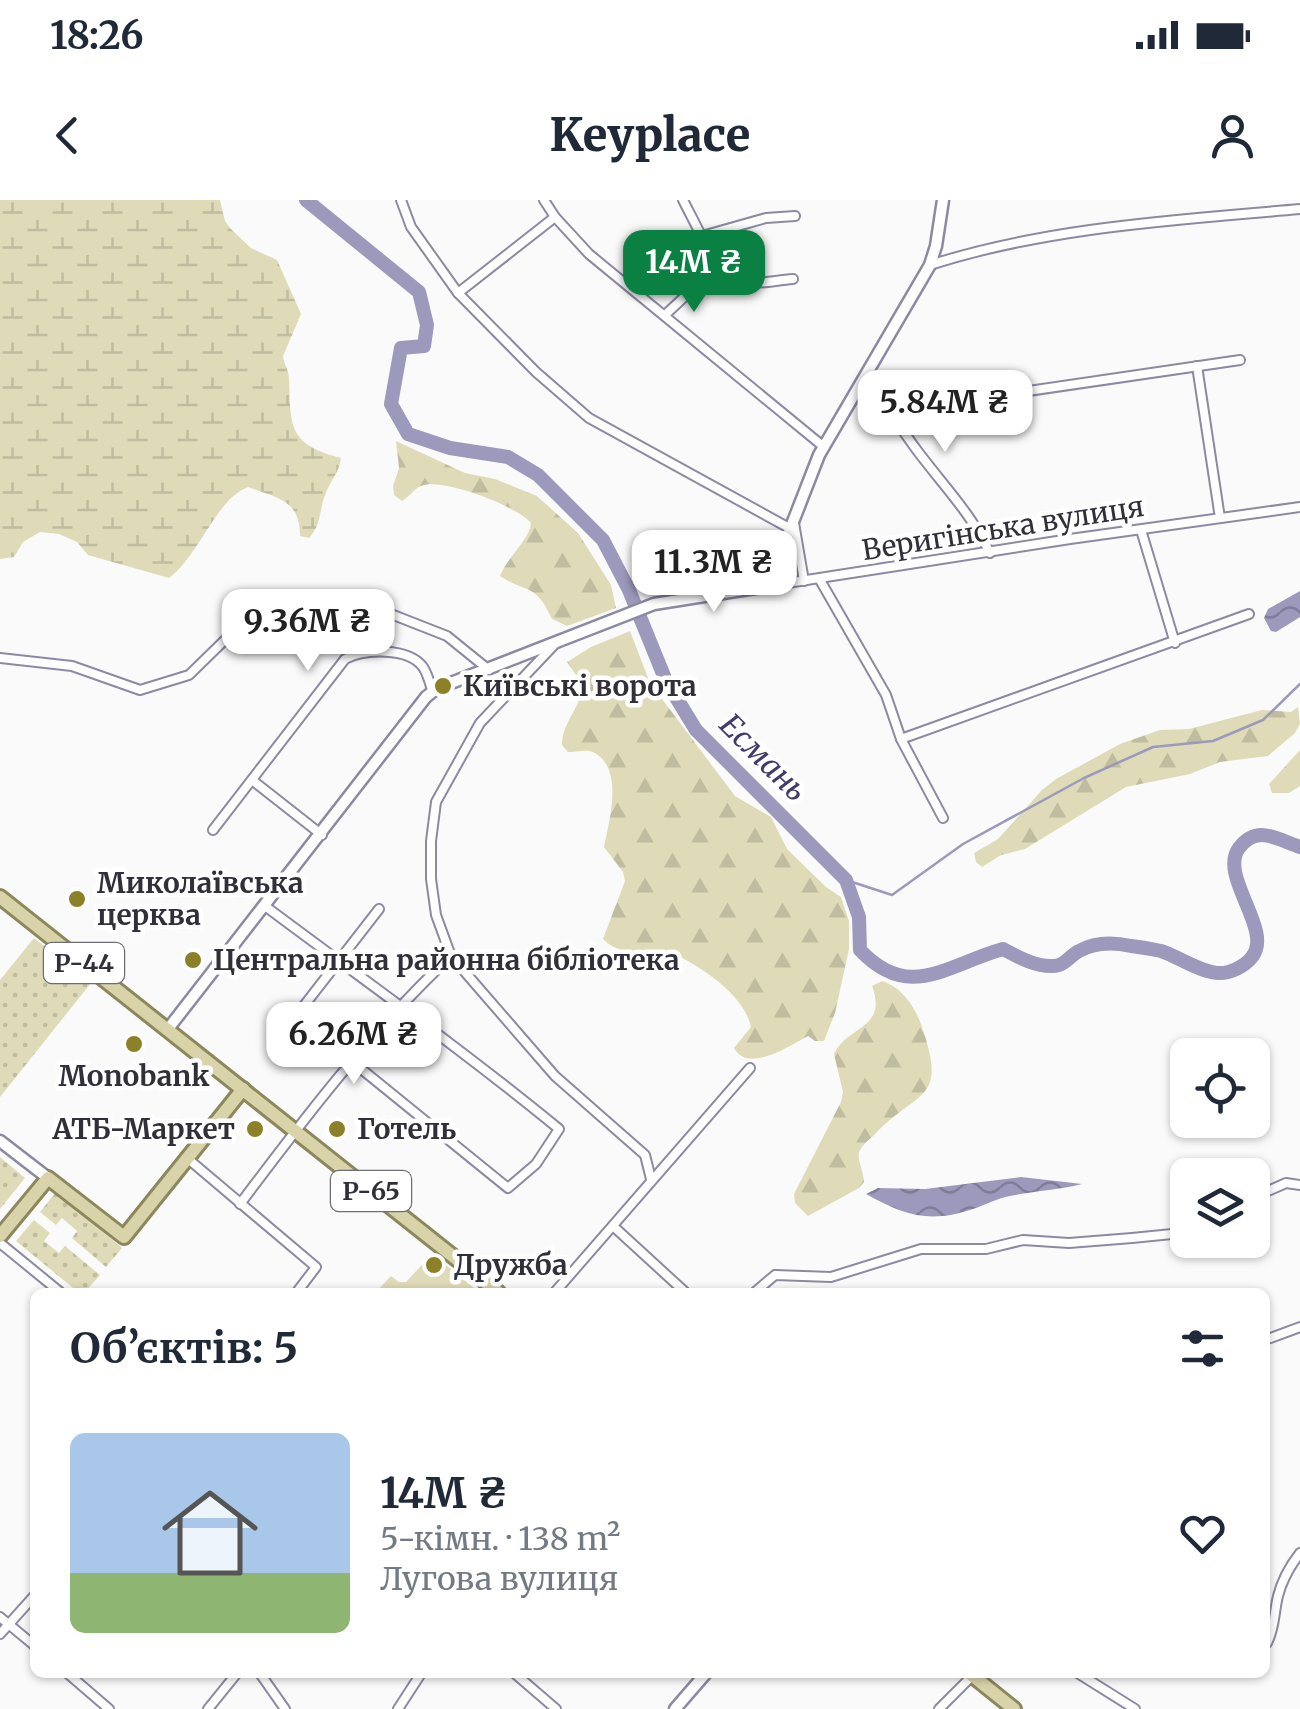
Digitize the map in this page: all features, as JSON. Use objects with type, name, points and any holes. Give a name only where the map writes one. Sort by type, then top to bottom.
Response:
[{"type":"main road","name":"Р-44","points":[[0,897],[243,1090]]},
{"type":"main road","name":"Р-65","points":[[243,1090],[493,1288]]},
{"type":"main road","points":[[0,1240],[48,1178],[124,1237],[243,1090]]},
{"type":"main road","points":[[977,1678],[1014,1709]]},
{"type":"street","points":[[401,200],[411,227],[458,293],[524,360],[588,418],[792,526],[804,581]]},
{"type":"street","points":[[544,200],[589,254],[824,448]]},
{"type":"street","points":[[684,200],[702,236],[710,266],[722,277],[738,284],[793,279]]},
{"type":"street","points":[[768,586],[824,448],[930,265],[943,200]]},
{"type":"street","points":[[930,265],[986,247],[1176,220],[1300,209]]},
{"type":"street","points":[[702,236],[766,218],[795,216]]},
{"type":"street","points":[[458,293],[555,217]]},
{"type":"street","points":[[665,315],[706,278],[710,266]]},
{"type":"street","points":[[892,410],[1240,360]]},
{"type":"street","points":[[1198,366],[1220,518]]},
{"type":"street","points":[[865,379],[975,521],[990,552]]},
{"type":"street","name":"Веригінська вулиця","points":[[560,639],[654,604],[1300,507]]},
{"type":"street","points":[[1141,530],[1175,643]]},
{"type":"street","points":[[820,580],[886,695],[901,740],[943,818]]},
{"type":"street","points":[[0,658],[72,666],[140,690],[189,675],[232,632],[294,607],[373,607],[447,636],[489,671]]},
{"type":"street","points":[[901,740],[1249,614]]},
{"type":"street","points":[[451,684],[560,639]]},
{"type":"street","points":[[560,639],[480,722],[436,802],[430,842],[436,914],[452,956],[555,1076],[645,1155],[651,1179]]},
{"type":"street","points":[[168,1030],[434,690],[424,668],[398,653],[354,654],[336,668],[213,830]]},
{"type":"street","points":[[252,780],[322,835]]},
{"type":"street","points":[[266,906],[338,960],[398,1005],[559,1129],[536,1164],[508,1188],[296,1016],[338,960],[379,909]]},
{"type":"street","points":[[240,1204],[350,1061],[398,1005],[452,956]]},
{"type":"street","points":[[559,1288],[750,1068]]},
{"type":"street","points":[[0,1141],[48,1178]]},
{"type":"street","points":[[187,1158],[316,1268],[300,1288]]},
{"type":"street","points":[[1270,1190],[1286,1183],[1300,1185]]},
{"type":"street","points":[[613,1226],[681,1288]]},
{"type":"street","points":[[760,1288],[775,1275],[831,1276],[921,1248],[986,1249],[1023,1240],[1069,1243],[1170,1234]]},
{"type":"street","points":[[0,1240],[55,1288]]},
{"type":"street","points":[[1270,1338],[1300,1326]]},
{"type":"street","points":[[1270,1637],[1278,1593],[1300,1553]]},
{"type":"street","points":[[0,1634],[30,1600]]},
{"type":"street","points":[[0,1617],[30,1642]]},
{"type":"street","points":[[73,1678],[110,1709]]},
{"type":"street","points":[[208,1709],[233,1678]]},
{"type":"street","points":[[262,1678],[285,1709]]},
{"type":"street","points":[[398,1709],[418,1678]]},
{"type":"street","points":[[521,1678],[556,1709]]},
{"type":"street","points":[[675,1709],[702,1678]]},
{"type":"street","points":[[939,1709],[968,1678]]},
{"type":"street","points":[[1086,1678],[1135,1709]]},
{"type":"green space","points":[[0,200],[220,200],[231,229],[251,248],[277,260],[301,314],[283,356],[289,376],[292,421],[301,439],[310,446],[341,458],[318,524],[309,538],[300,536],[296,515],[285,502],[248,487],[226,503],[190,556],[169,578],[88,555],[77,542],[59,534],[40,532],[23,542],[14,557],[0,559]]},
{"type":"green space","points":[[396,441],[465,473],[495,479],[537,496],[578,533],[611,585],[616,608],[567,626],[552,619],[535,594],[500,576],[531,523],[495,501],[445,486],[421,486],[402,501],[394,495],[393,486],[399,468]]},
{"type":"green space","points":[[630,631],[650,683],[735,796],[771,817],[787,849],[841,897],[849,921],[849,949],[835,1013],[824,1041],[808,1036],[769,1056],[740,1055],[734,1048],[751,1027],[739,1003],[718,981],[668,951],[634,953],[603,939],[625,881],[623,872],[604,847],[612,796],[609,770],[593,752],[568,752],[562,745],[583,685],[567,662]]},
{"type":"green space","points":[[1298,707],[1300,724],[1295,733],[1268,756],[1220,762],[1190,774],[1126,787],[1025,849],[1001,855],[982,867],[976,862],[974,853],[998,839],[1042,790],[1120,744],[1160,730],[1189,729],[1262,710],[1291,712]]},
{"type":"green space","points":[[1300,750],[1300,786],[1289,793],[1272,793],[1269,784]]},
{"type":"green space","points":[[34,938],[91,983],[0,1097],[0,980]]},
{"type":"green space","points":[[882,981],[902,993],[916,1013],[929,1052],[930,1082],[916,1100],[860,1149],[864,1182],[859,1188],[808,1216],[795,1203],[794,1194],[841,1102],[843,1092],[834,1054],[871,1019],[876,1000],[872,986]]},
{"type":"green space","points":[[0,1157],[25,1178],[0,1209]]},
{"type":"green space","points":[[56,1192],[122,1248],[106,1267],[72,1238],[77,1231],[62,1218],[56,1225],[40,1212]]},
{"type":"green space","points":[[34,1220],[50,1233],[44,1241],[59,1253],[65,1246],[100,1275],[89,1288],[73,1288],[16,1241]]},
{"type":"green space","name":"Дружба","points":[[432,1254],[474,1288],[380,1288],[391,1276],[406,1282]]},
{"type":"water","points":[[1300,591],[1300,617],[1276,632],[1271,631],[1264,618],[1268,609]]},
{"type":"water","points":[[1021,1177],[1082,1184],[1005,1197],[943,1216],[905,1212],[866,1194],[878,1188],[925,1189]]},
{"type":"waterway","name":"Есмань","points":[[306,200],[419,292],[427,325],[424,346],[401,348],[391,404],[408,434],[450,448],[508,457],[538,475],[603,540],[629,590],[666,681],[696,730],[846,880],[859,917],[860,950],[878,966],[895,974],[928,975],[1003,949],[1034,963],[1053,966],[1085,948],[1111,943],[1161,951],[1204,970],[1227,972],[1249,960],[1257,946],[1252,918],[1235,873],[1234,860],[1239,848],[1260,835],[1300,847]]},
{"type":"waterway","points":[[846,880],[892,895],[963,844],[1084,778],[1153,747],[1213,741],[1263,720],[1300,684]]},
{"type":"place","name":"Київські ворота","points":[[443,686]]},
{"type":"place","name":"Миколаївська церква","points":[[77,899]]},
{"type":"place","name":"Центральна районна бібліотека","points":[[193,960]]},
{"type":"place","name":"Monobank","points":[[134,1044]]},
{"type":"place","name":"АТБ-Маркет","points":[[255,1129]]},
{"type":"place","name":"Готель","points":[[337,1129]]},
{"type":"place","name":"Дружба","points":[[434,1265]]}]
